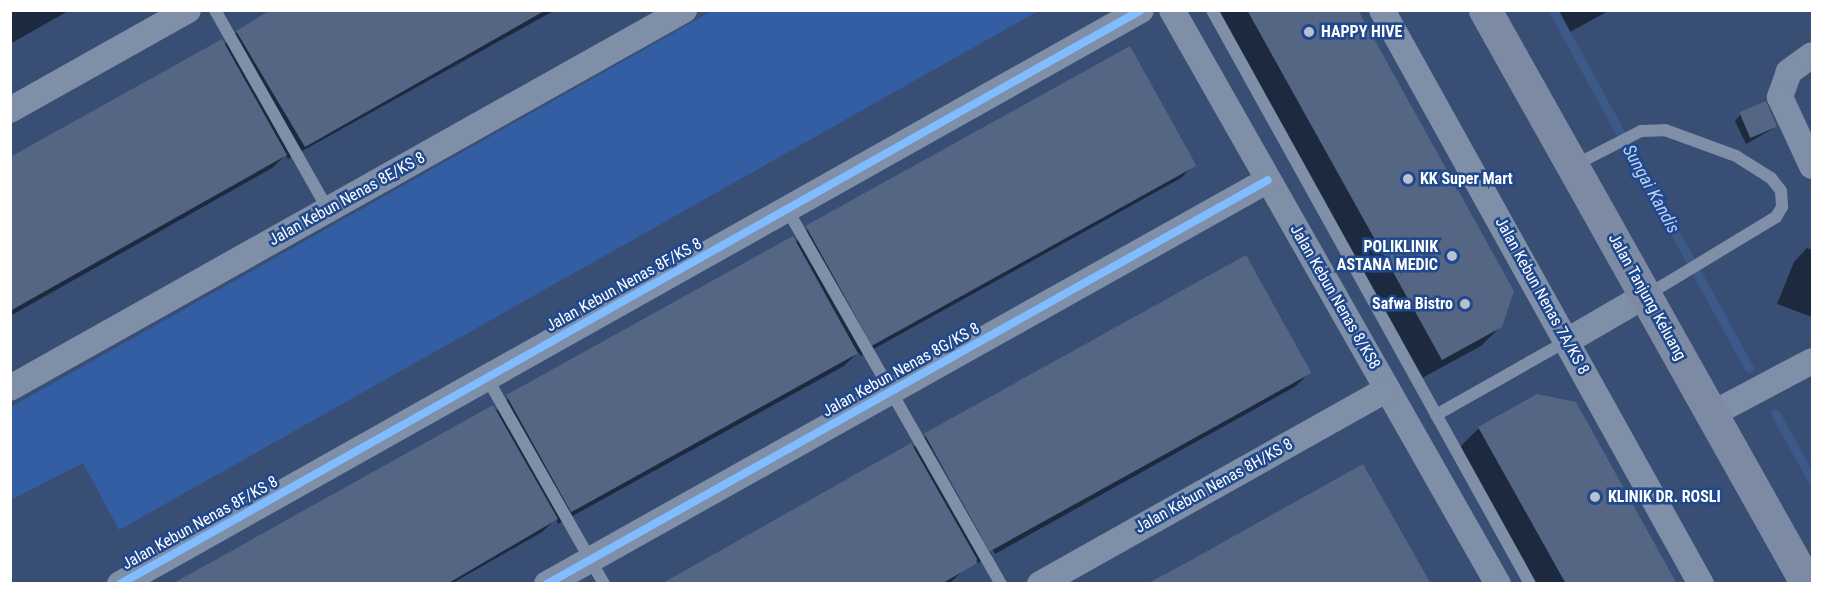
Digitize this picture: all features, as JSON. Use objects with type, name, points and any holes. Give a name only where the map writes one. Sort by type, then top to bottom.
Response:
[{"type":"main road","name":"Jalan Tanjung Keluang","points":[[1485,10],[1807,584]]},
{"type":"street","points":[[10,110],[188,10]]},
{"type":"street","name":"Jalan Kebun Nenas 8E/KS 8","points":[[10,388],[684,10]]},
{"type":"street","name":"Jalan Kebun Nenas 8F/KS 8","points":[[120,584],[1141,10]]},
{"type":"street","name":"Jalan Kebun Nenas 8/KS8","points":[[1172,10],[1497,584]]},
{"type":"street","name":"Jalan Kebun Nenas 7A/KS 8","points":[[1382,10],[1701,584]]},
{"type":"street","points":[[1812,55],[1789,72],[1780,97],[1812,166]]},
{"type":"street","name":"Jalan Kebun Nenas 8G/KS 8","points":[[547,584],[1268,180]]},
{"type":"street","points":[[1567,341],[1646,296]]},
{"type":"street","points":[[1712,414],[1812,361]]},
{"type":"street","name":"Jalan Kebun Nenas 8H/KS 8","points":[[1040,584],[1387,389]]},
{"type":"lane","points":[[215,10],[328,210]]},
{"type":"lane","points":[[1212,10],[1530,584]]},
{"type":"lane","points":[[1573,166],[1641,131],[1665,130],[1736,156],[1770,178],[1781,191],[1782,207],[1776,217],[1689,267],[1646,296]]},
{"type":"lane","points":[[787,209],[1001,584]]},
{"type":"lane","points":[[1436,415],[1567,341]]},
{"type":"lane","points":[[487,378],[604,584]]},
{"type":"shaded area","points":[[714,10],[1038,11],[119,530],[83,463],[11,500],[11,407]]},
{"type":"building","points":[[270,10],[546,10],[305,147],[236,31]]},
{"type":"building","points":[[1247,10],[1358,10],[1514,291],[1502,327],[1442,360]]},
{"type":"building","points":[[222,39],[287,155],[10,311],[10,157]]},
{"type":"building","points":[[1130,46],[1196,166],[872,346],[806,226]]},
{"type":"building","points":[[1766,101],[1777,127],[1750,138],[1739,112]]},
{"type":"building","points":[[793,236],[858,353],[571,512],[506,395]]},
{"type":"building","points":[[1246,255],[1311,373],[990,551],[924,433]]},
{"type":"building","points":[[1537,394],[1576,402],[1677,584],[1566,584],[1478,427]]},
{"type":"building","points":[[493,405],[558,519],[447,584],[172,584]]},
{"type":"building","points":[[911,443],[977,559],[976,564],[941,584],[661,584]]},
{"type":"building","points":[[1363,464],[1431,584],[1147,584],[1193,559]]},
{"type":"waterway","name":"Sungai Kandis","points":[[1553,10],[1749,368]]},
{"type":"waterway","name":"Sungai Kandis","points":[[1775,413],[1812,480]]},
{"type":"cycle path","points":[[120,584],[1141,10]]},
{"type":"cycle path","points":[[547,584],[1268,180]]},
{"type":"place","name":"HAPPY HIVE","points":[[1309,32]]},
{"type":"place","name":"KK Super Mart","points":[[1408,179]]},
{"type":"place","name":"POLIKLINIK ASTANA MEDIC","points":[[1452,256]]},
{"type":"place","name":"Safwa Bistro","points":[[1465,304]]},
{"type":"place","name":"KLINIK DR. ROSLI","points":[[1595,497]]}]
